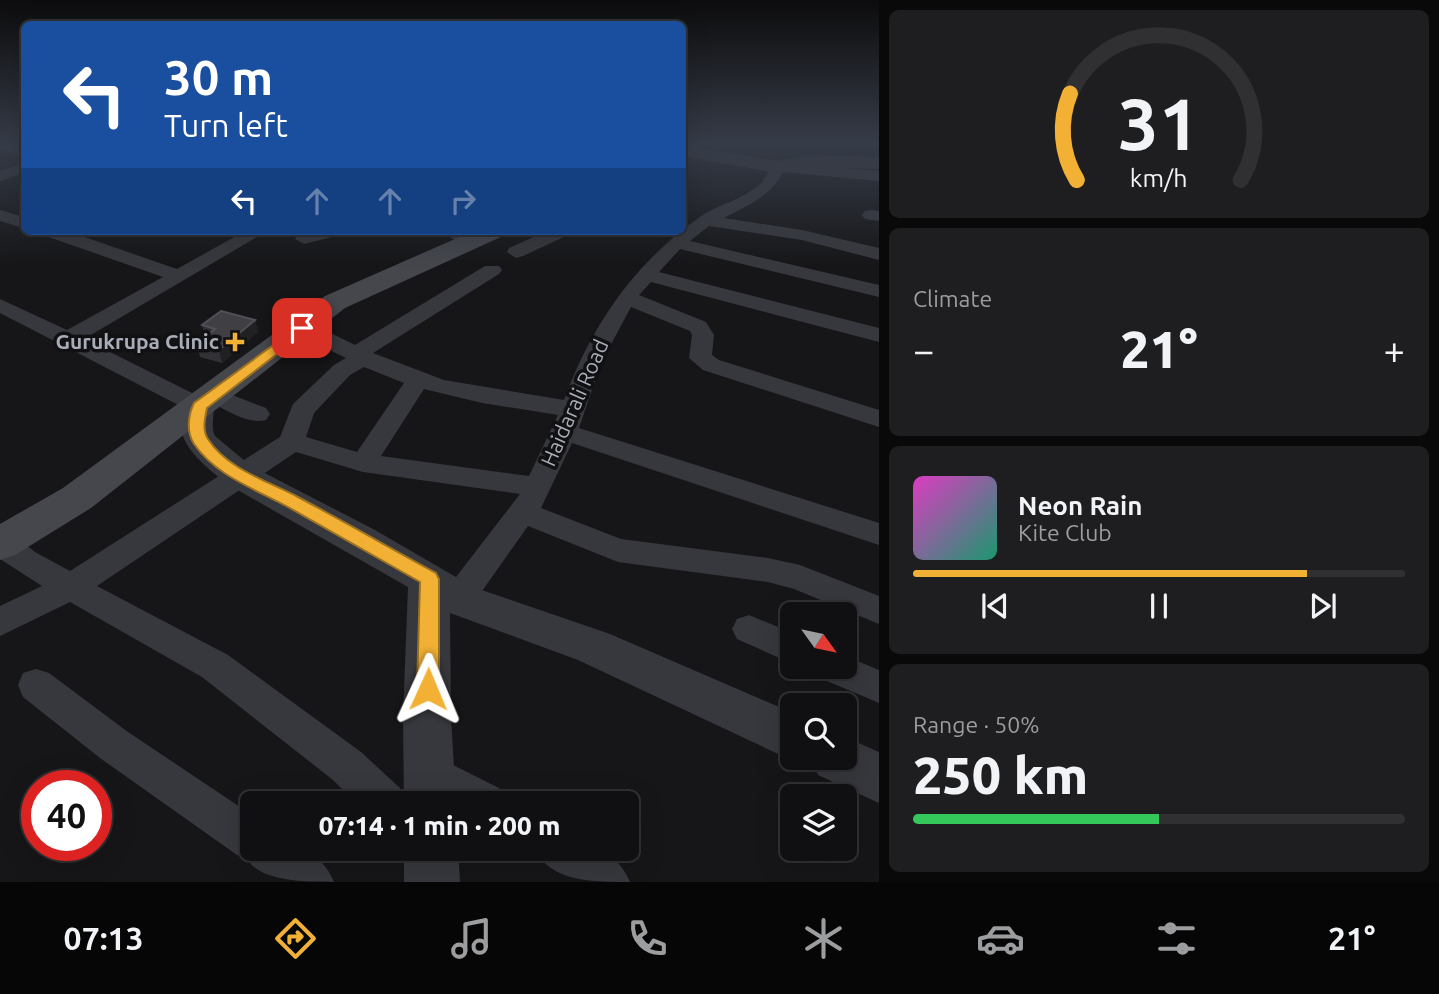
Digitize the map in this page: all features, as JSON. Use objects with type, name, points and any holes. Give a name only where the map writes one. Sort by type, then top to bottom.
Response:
[{"type":"main road","points":[[1,544],[77,498],[335,302],[481,239]]},
{"type":"street","points":[[694,218],[748,200],[769,184]]},
{"type":"street","points":[[852,190],[879,191]]},
{"type":"street","points":[[0,215],[21,222]]},
{"type":"street","points":[[694,218],[802,235],[879,254]]},
{"type":"street","points":[[62,235],[178,276]]},
{"type":"street","points":[[69,338],[251,235]]},
{"type":"street","points":[[304,239],[319,235]]},
{"type":"street","points":[[481,239],[522,235]]},
{"type":"street","name":"Haidarali Road","points":[[443,589],[529,499],[568,420],[589,363],[626,297],[682,235]]},
{"type":"street","points":[[676,243],[879,291]]},
{"type":"street","points":[[0,622],[69,587],[292,442],[302,410],[342,370],[359,356],[492,270]]},
{"type":"street","points":[[647,275],[879,335]]},
{"type":"street","points":[[626,297],[698,327],[703,335],[701,358],[711,365],[879,419]]},
{"type":"street","points":[[0,305],[207,400],[257,414]]},
{"type":"street","points":[[302,328],[359,356],[418,379],[512,401],[879,534]]},
{"type":"street","points":[[363,463],[418,379]]},
{"type":"street","points":[[207,400],[196,430],[200,440],[213,455],[239,475],[291,501],[443,589],[594,647],[780,731]]},
{"type":"street","points":[[292,442],[363,463],[529,499],[618,550],[768,570],[800,578],[879,610]]},
{"type":"street","points":[[1,544],[69,587],[215,666],[346,766],[372,791]]},
{"type":"street","points":[[429,788],[443,589]]},
{"type":"street","points":[[749,629],[780,643]]},
{"type":"street","points":[[858,678],[879,687]]},
{"type":"street","points":[[36,684],[114,745],[240,832]]},
{"type":"street","points":[[857,768],[879,778]]},
{"type":"street","points":[[281,861],[312,882]]},
{"type":"street","points":[[431,861],[432,882]]},
{"type":"street","points":[[575,861],[608,882]]},
{"type":"building","points":[[221,311],[255,320],[219,350],[197,344],[215,329],[202,325]]},
{"type":"place","name":"Gurukrupa Clinic","points":[[235,342]]},
{"type":"route","points":[[302,328],[200,406],[196,430],[200,440],[213,455],[239,475],[291,501],[429,579],[428,689]]}]
